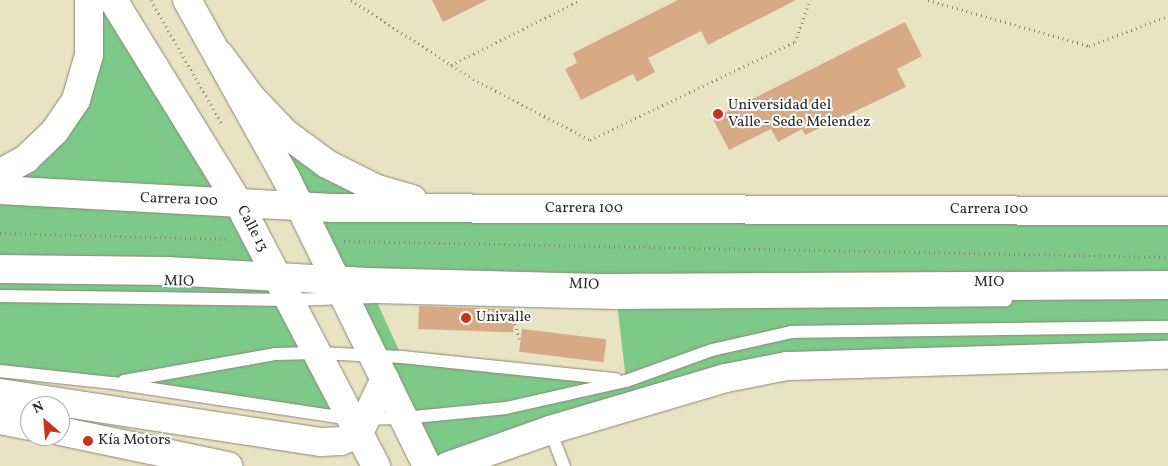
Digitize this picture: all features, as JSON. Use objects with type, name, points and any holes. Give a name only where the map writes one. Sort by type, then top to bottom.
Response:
[{"type":"main road","points":[[0,173],[26,159],[55,131],[76,100],[89,55],[89,0]]},
{"type":"main road","name":"Calle 13","points":[[113,0],[238,202],[317,353],[359,424],[376,466]]},
{"type":"main road","points":[[187,0],[219,54],[300,206],[427,466]]},
{"type":"main road","points":[[219,54],[250,96],[286,133],[327,164],[377,189],[432,204],[489,209]]},
{"type":"main road","name":"Carrera 100","points":[[0,190],[300,206],[489,209],[1168,211]]},
{"type":"main road","points":[[0,269],[167,271],[278,276],[341,289],[1168,284]]},
{"type":"main road","points":[[448,466],[550,430],[726,378],[787,366],[1168,355]]},
{"type":"main road","points":[[0,393],[321,442],[341,441],[359,424],[379,367]]},
{"type":"main road","points":[[0,420],[20,424]]},
{"type":"main road","points":[[70,433],[228,466]]},
{"type":"lane","name":"MIO","points":[[0,296],[290,300],[341,289],[617,302],[1020,300]]},
{"type":"lane","points":[[0,371],[113,383],[359,424],[506,408],[626,380],[712,350],[791,332],[1168,327]]},
{"type":"lane","points":[[113,383],[274,354],[317,353],[379,367],[402,357],[626,380]]},
{"type":"lane","points":[[550,430],[564,466]]},
{"type":"path","points":[[351,0],[473,79],[590,140],[795,42],[810,0]]},
{"type":"path","points":[[451,65],[580,0]]},
{"type":"path","points":[[928,0],[1089,46],[1168,16]]},
{"type":"path","points":[[0,233],[258,240]]},
{"type":"path","points":[[318,241],[1168,257]]},
{"type":"path","points":[[513,319],[520,340]]},
{"type":"green space","points":[[113,0],[351,419],[0,371],[0,173],[55,131],[90,9]]},
{"type":"green space","points":[[250,96],[285,133],[432,204],[1168,211],[1168,355],[787,366],[427,466]],"holes":[[[375,298],[617,303],[626,380],[402,357]]]},
{"type":"building","points":[[432,0],[487,0],[443,22]]},
{"type":"building","points":[[678,0],[796,0],[708,45],[701,31],[648,58],[655,72],[637,82],[633,74],[581,100],[565,69],[577,63],[573,53]]},
{"type":"building","points":[[905,22],[922,56],[897,69],[906,87],[805,135],[802,129],[778,142],[771,129],[729,150],[713,119]]},
{"type":"building","name":"Univalle","points":[[419,306],[514,309],[513,332],[418,329]]},
{"type":"building","name":"Univalle","points":[[522,329],[606,339],[604,362],[519,352]]},
{"type":"place","name":"Universidad del Valle - Sede Melendez","points":[[718,114]]},
{"type":"place","name":"Univalle","points":[[466,318]]},
{"type":"place","name":"Kía Motors","points":[[88,441]]}]
